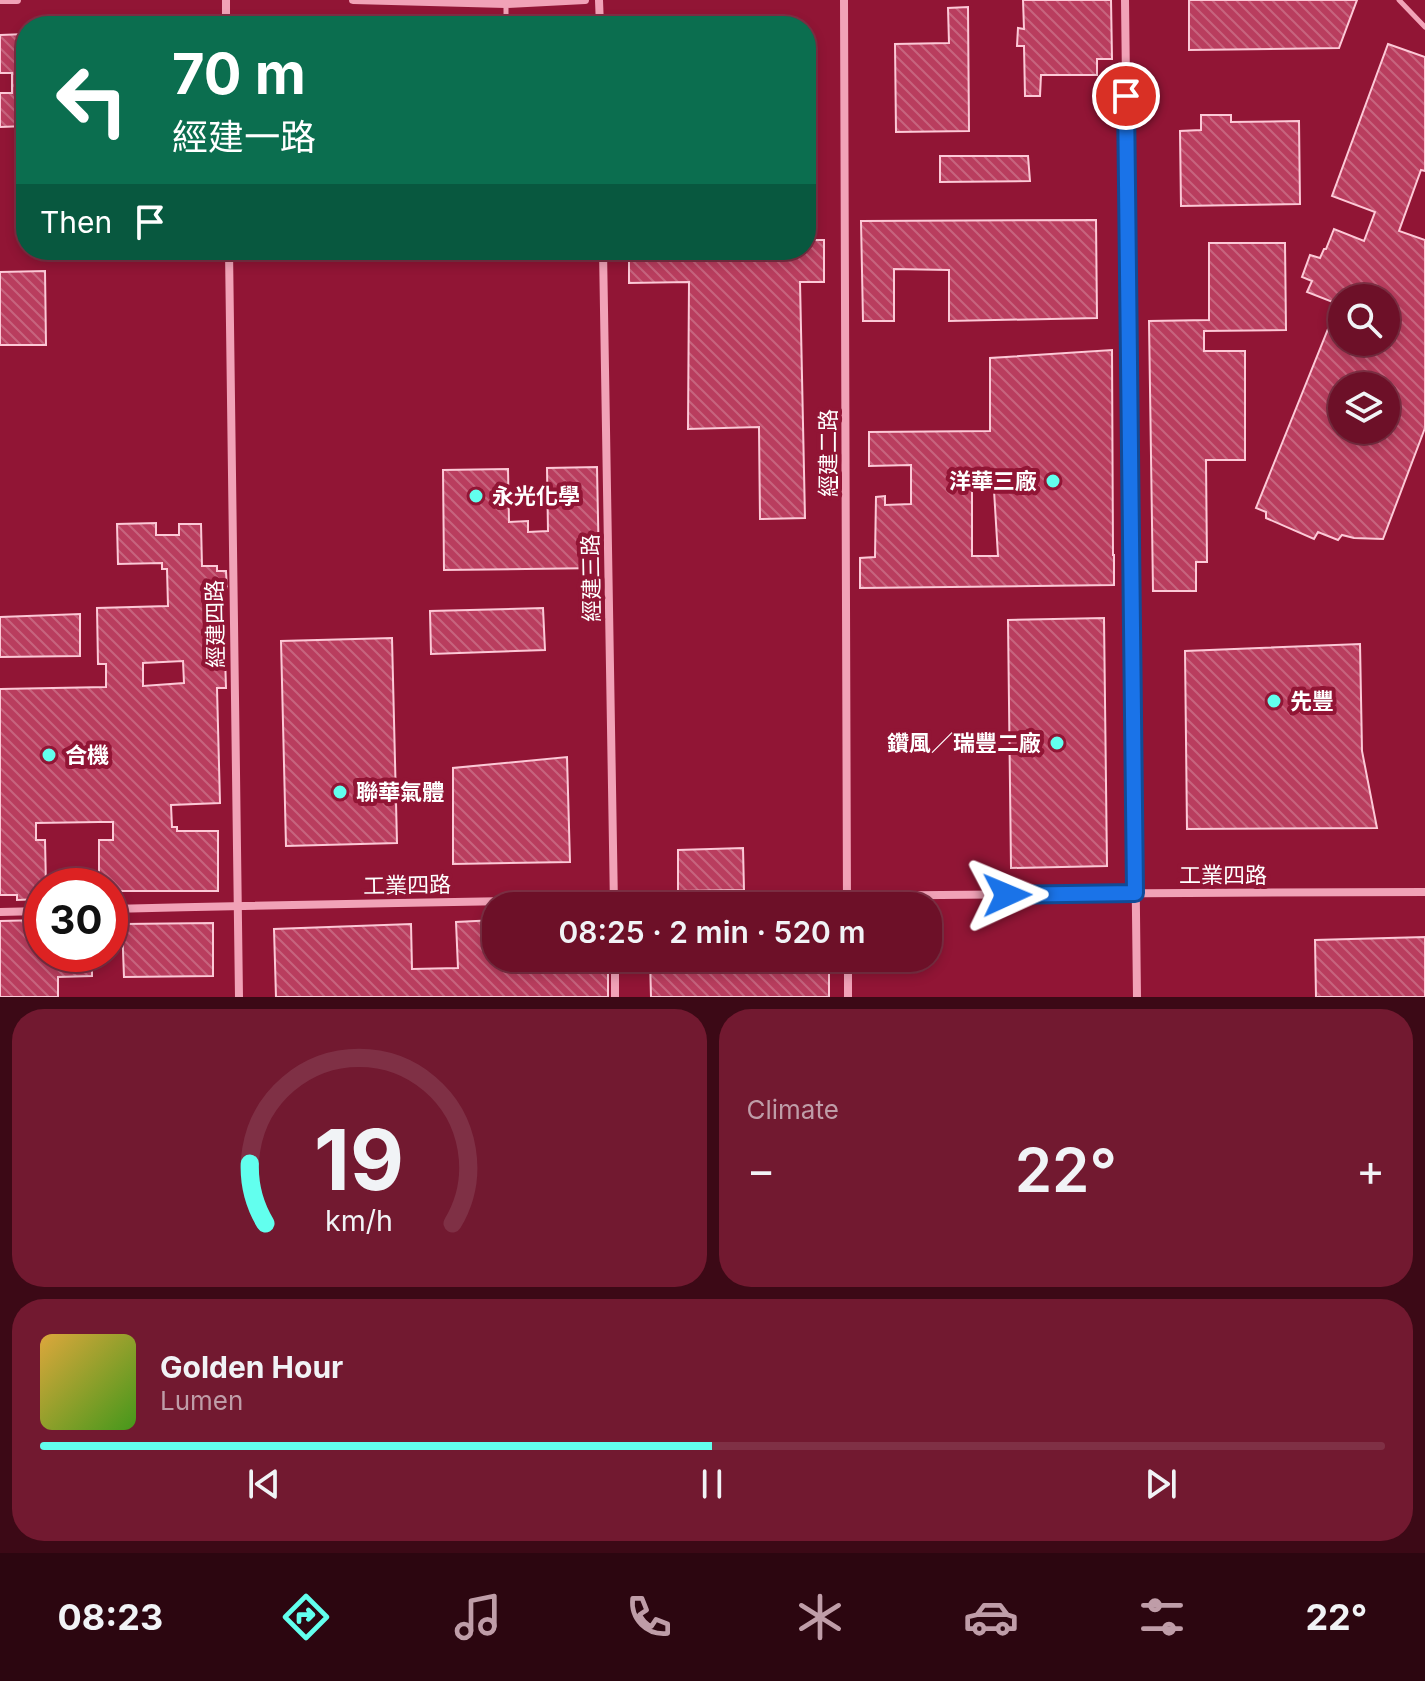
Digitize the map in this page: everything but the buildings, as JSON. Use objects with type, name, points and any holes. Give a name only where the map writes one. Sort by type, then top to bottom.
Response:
[{"type":"street","points":[[0,0],[17,0]]},
{"type":"street","points":[[353,0],[506,4],[585,0]]},
{"type":"street","name":"經建二路","points":[[844,0],[847,892]]},
{"type":"street","points":[[1125,0],[1137,997]]},
{"type":"street","name":"經建四路","points":[[229,260],[239,997]]},
{"type":"street","name":"經建三路","points":[[603,260],[614,892]]},
{"type":"street","name":"工業四路","points":[[942,899],[1135,893],[1425,892]]},
{"type":"street","name":"工業四路","points":[[128,909],[482,904]]},
{"type":"street","points":[[0,912],[24,911]]},
{"type":"street","points":[[615,972],[615,997]]},
{"type":"street","points":[[848,972],[848,997]]},
{"type":"lane","points":[[1399,0],[1425,27]]},
{"type":"lane","points":[[506,4],[506,16]]},
{"type":"place","name":"洋華三廠","points":[[1053,481]]},
{"type":"place","name":"永光化學","points":[[476,496]]},
{"type":"place","name":"先豐","points":[[1274,701]]},
{"type":"place","name":"鑽風／瑞豐二廠","points":[[1057,743]]},
{"type":"place","name":"合機","points":[[49,755]]},
{"type":"place","name":"聯華氣體","points":[[340,792]]},
{"type":"route","points":[[1007,895],[1135,893],[1126,96]]}]
